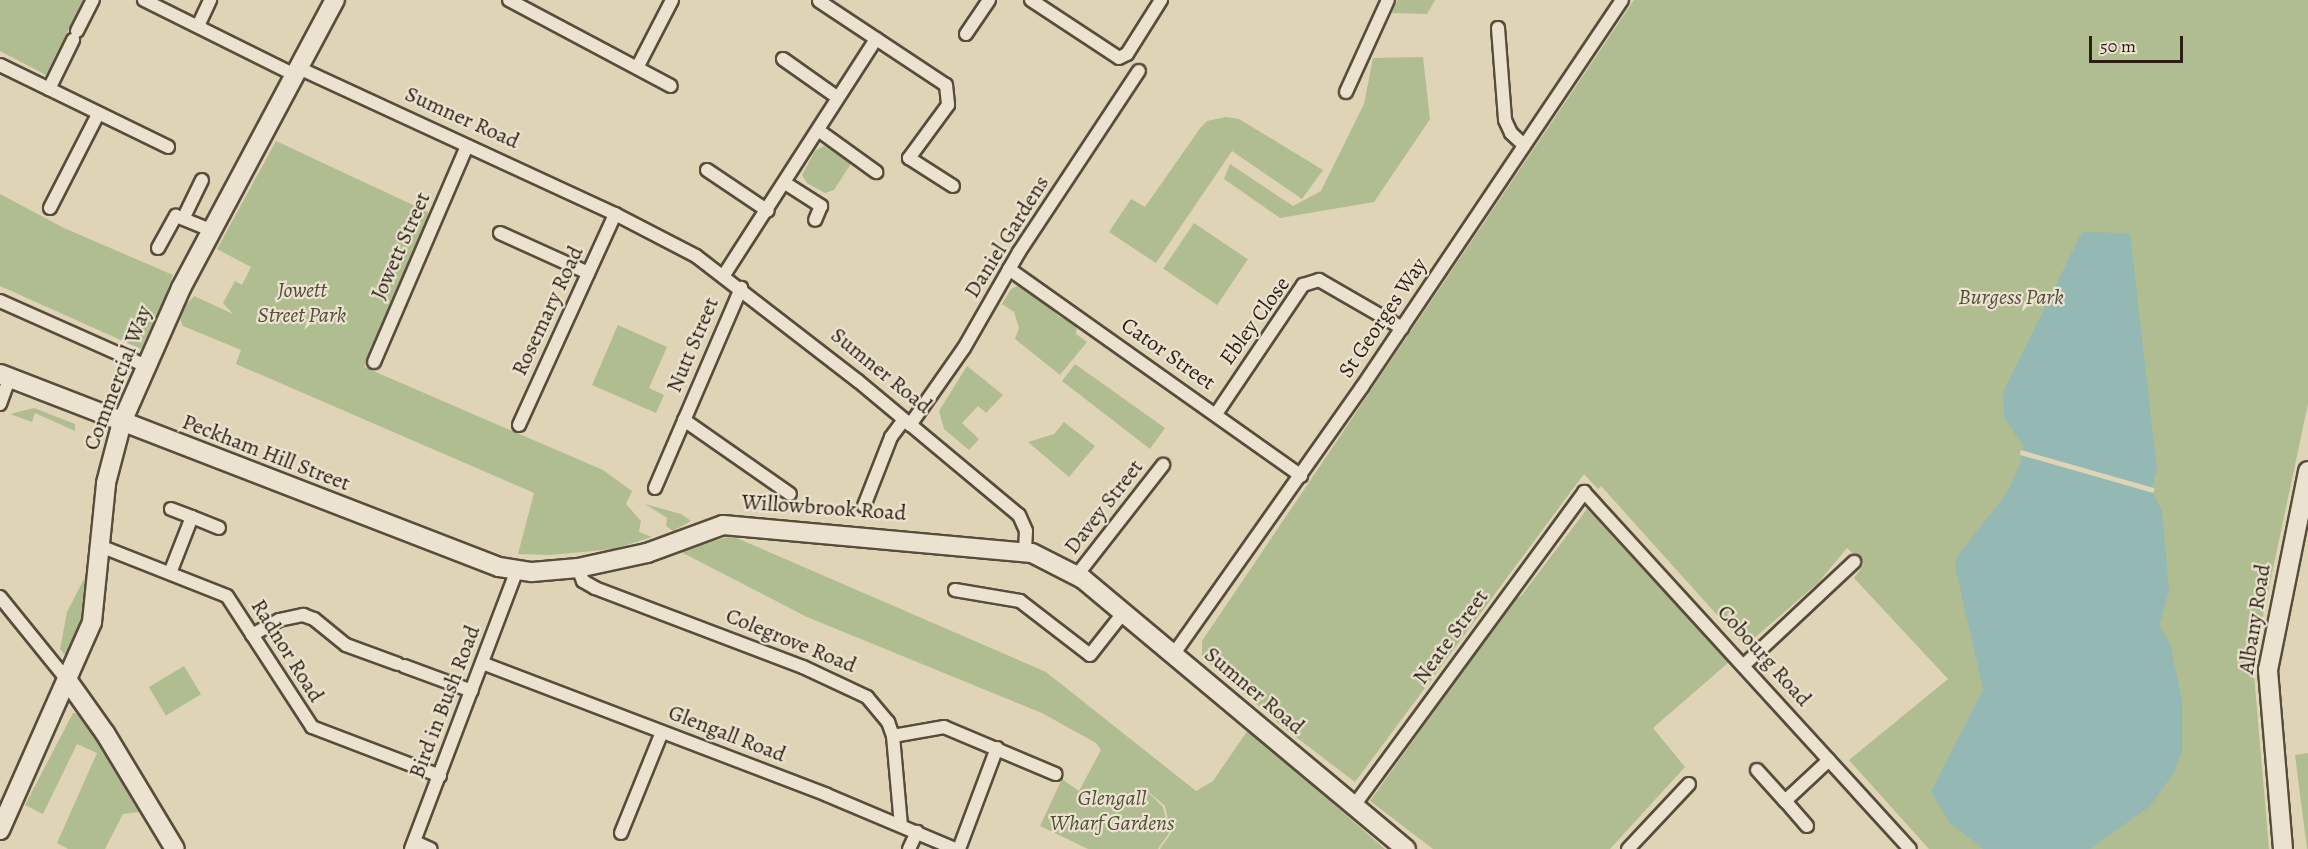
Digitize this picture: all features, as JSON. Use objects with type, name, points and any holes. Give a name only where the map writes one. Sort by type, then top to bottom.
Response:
[{"type":"main road","name":"Commercial Way","points":[[0,830],[68,681],[93,617],[108,471],[122,422],[181,288],[304,72],[336,0]]},
{"type":"main road","name":"Peckham Hill Street","points":[[5,375],[475,560],[517,570]]},
{"type":"main road","name":"Albany Road","points":[[2283,849],[2268,670],[2300,545],[2308,471]]},
{"type":"main road","name":"Willowbrook Road","points":[[517,570],[578,568],[647,553],[714,527],[754,525],[1025,551]]},
{"type":"main road","name":"Sumner Road","points":[[1025,551],[1077,576],[1406,849]]},
{"type":"main road","points":[[68,681],[105,733],[175,849]]},
{"type":"street","points":[[49,89],[93,0]]},
{"type":"street","name":"Sumner Road","points":[[144,0],[615,214],[675,244],[741,288],[1019,515],[1026,531],[1025,551]]},
{"type":"street","points":[[198,26],[210,0]]},
{"type":"street","points":[[509,0],[638,66],[671,86]]},
{"type":"street","points":[[638,66],[672,0]]},
{"type":"street","points":[[966,34],[989,0]]},
{"type":"street","points":[[1031,0],[1119,58],[1127,54],[1161,0]]},
{"type":"street","points":[[1346,92],[1388,0]]},
{"type":"street","name":"St Georges Way","points":[[1173,655],[1301,476],[1622,0]]},
{"type":"street","points":[[819,1],[946,85],[948,105],[909,158],[953,186]]},
{"type":"street","points":[[1498,28],[1505,120],[1524,145]]},
{"type":"street","points":[[724,275],[768,211],[876,39]]},
{"type":"street","points":[[783,59],[838,98]]},
{"type":"street","points":[[0,65],[168,147]]},
{"type":"street","name":"Daniel Gardens","points":[[864,506],[891,437],[907,422],[964,348],[1009,269],[1138,71]]},
{"type":"street","points":[[50,208],[98,114]]},
{"type":"street","points":[[818,130],[876,172]]},
{"type":"street","name":"Jowett Street","points":[[375,362],[467,147]]},
{"type":"street","points":[[707,170],[768,211]]},
{"type":"street","points":[[184,217],[202,180]]},
{"type":"street","points":[[784,183],[821,206],[815,220]]},
{"type":"street","name":"Rosemary Road","points":[[519,425],[615,214]]},
{"type":"street","points":[[159,248],[176,216],[184,217],[213,231]]},
{"type":"street","points":[[500,232],[588,273]]},
{"type":"street","name":"Cator Street","points":[[1009,269],[1301,476]]},
{"type":"street","name":"Ebley Close","points":[[1216,414],[1303,285],[1319,280],[1402,328]]},
{"type":"street","name":"Nutt Street","points":[[655,488],[741,288]]},
{"type":"street","points":[[0,301],[146,366]]},
{"type":"street","points":[[0,404],[5,375]]},
{"type":"street","name":"Nutt Street","points":[[684,420],[790,494]]},
{"type":"street","name":"Davey Street","points":[[1077,576],[1163,465]]},
{"type":"street","name":"Cobourg Road","points":[[1584,492],[1910,849]]},
{"type":"street","name":"Neate Street","points":[[1353,807],[1584,492]]},
{"type":"street","points":[[171,509],[219,528]]},
{"type":"street","points":[[170,573],[192,517]]},
{"type":"street","name":"Radnor Road","points":[[100,546],[227,596],[312,727],[440,776]]},
{"type":"street","points":[[1744,665],[1854,562]]},
{"type":"street","name":"Colegrove Road","points":[[578,568],[583,580],[595,588],[853,689],[878,708],[893,736],[901,825]]},
{"type":"street","name":"Bird in Bush Road","points":[[413,845],[517,570]]},
{"type":"street","points":[[955,590],[1020,601],[1090,655],[1123,613]]},
{"type":"street","points":[[0,597],[68,681]]},
{"type":"street","points":[[252,635],[279,620],[303,615],[314,619],[346,645],[472,691]]},
{"type":"street","name":"Glengall Road","points":[[482,663],[901,825],[957,849]]},
{"type":"street","points":[[893,736],[944,727],[1055,774]]},
{"type":"street","points":[[621,833],[662,732]]},
{"type":"street","points":[[957,849],[997,748]]},
{"type":"street","points":[[1785,801],[1829,760]]},
{"type":"street","points":[[1758,770],[1807,826]]},
{"type":"street","points":[[1628,849],[1689,784]]},
{"type":"street","points":[[909,849],[917,832]]},
{"type":"street","points":[[413,845],[431,849]]},
{"type":"green space","points":[[0,0],[83,0],[46,75],[0,51]]},
{"type":"green space","points":[[1398,0],[1435,0],[1427,14],[1392,13]]},
{"type":"green space","name":"Burgess Park","points":[[1634,0],[2308,0],[2308,404],[2253,663],[2269,849],[1929,849],[1849,760],[1948,679],[1854,578],[1864,564],[1847,548],[1818,583],[1745,646],[1601,486],[1598,489],[1584,474],[1355,782],[1288,731],[1202,657],[1202,641]]},
{"type":"green space","points":[[1423,57],[1430,119],[1374,202],[1280,218],[1224,179],[1230,164],[1293,206],[1321,191],[1364,104],[1373,58]]},
{"type":"green space","points":[[1226,117],[1239,119],[1323,170],[1302,199],[1232,151],[1156,263],[1109,232],[1131,199],[1145,207],[1207,121]]},
{"type":"green space","name":"Jowett Street Park","points":[[276,141],[430,213],[364,367],[603,470],[632,491],[626,504],[641,521],[639,532],[652,537],[614,549],[550,555],[518,554],[534,493],[236,364],[241,350],[183,326],[180,318],[159,309],[141,349],[0,286],[0,194],[64,228],[173,275],[165,296],[186,305],[194,296],[233,314],[223,303],[235,281],[242,285],[251,267],[217,249]]},
{"type":"green space","points":[[824,146],[852,162],[834,190],[825,193],[807,183],[802,175],[815,151]]},
{"type":"green space","points":[[1194,223],[1248,259],[1217,305],[1163,269]]},
{"type":"green space","points":[[1017,286],[1028,289],[1060,317],[1077,325],[1076,334],[1087,342],[1060,375],[1015,339],[1019,328],[1014,312],[1002,304],[1011,289]]},
{"type":"green space","points":[[618,325],[667,347],[649,388],[664,395],[656,413],[592,385]]},
{"type":"green space","points":[[1075,364],[1165,428],[1150,449],[1062,381]]},
{"type":"green space","points":[[967,366],[1003,395],[986,413],[978,406],[962,423],[979,439],[969,450],[944,429],[939,411]]},
{"type":"green space","points":[[34,408],[75,424],[75,431],[35,413],[32,422],[10,414]]},
{"type":"green space","points":[[1064,422],[1095,446],[1069,477],[1028,442],[1054,434]]},
{"type":"green space","points":[[645,504],[681,514],[691,521],[673,531],[666,526],[667,518]]},
{"type":"green space","points":[[1587,509],[1729,662],[1653,728],[1685,767],[1610,849],[1433,849],[1370,801],[1515,598],[1521,596]]},
{"type":"green space","name":"Glengall Wharf Gardens","points":[[732,536],[1046,672],[1196,791],[1213,781],[1248,730],[1385,849],[1160,849],[1171,833],[1165,806],[1142,786],[1163,807],[1169,833],[1158,849],[1088,849],[1040,826],[1062,779],[1079,791],[1101,750],[1096,743],[1042,713],[807,617],[679,551]]},
{"type":"green space","points":[[85,577],[84,616],[69,653],[64,654],[60,649],[67,612]]},
{"type":"green space","points":[[184,666],[201,694],[166,715],[149,687]]},
{"type":"green space","points":[[73,713],[81,714],[139,812],[123,814],[105,849],[68,849],[57,843],[97,753],[77,744],[43,814],[25,805]]},
{"type":"green space","points":[[2308,753],[2308,849],[2307,849],[2295,755]]},
{"type":"water","points":[[2082,232],[2130,233],[2157,470],[2152,489],[2162,511],[2169,591],[2159,626],[2170,643],[2182,701],[2182,752],[2173,774],[2150,806],[2090,849],[1983,849],[1949,822],[1931,792],[1983,689],[1955,566],[1958,555],[2007,493],[2021,461],[2023,446],[2004,417],[2003,392]]},
{"type":"pier","points":[[2021,450],[2155,488],[2153,493],[2020,455]]}]
